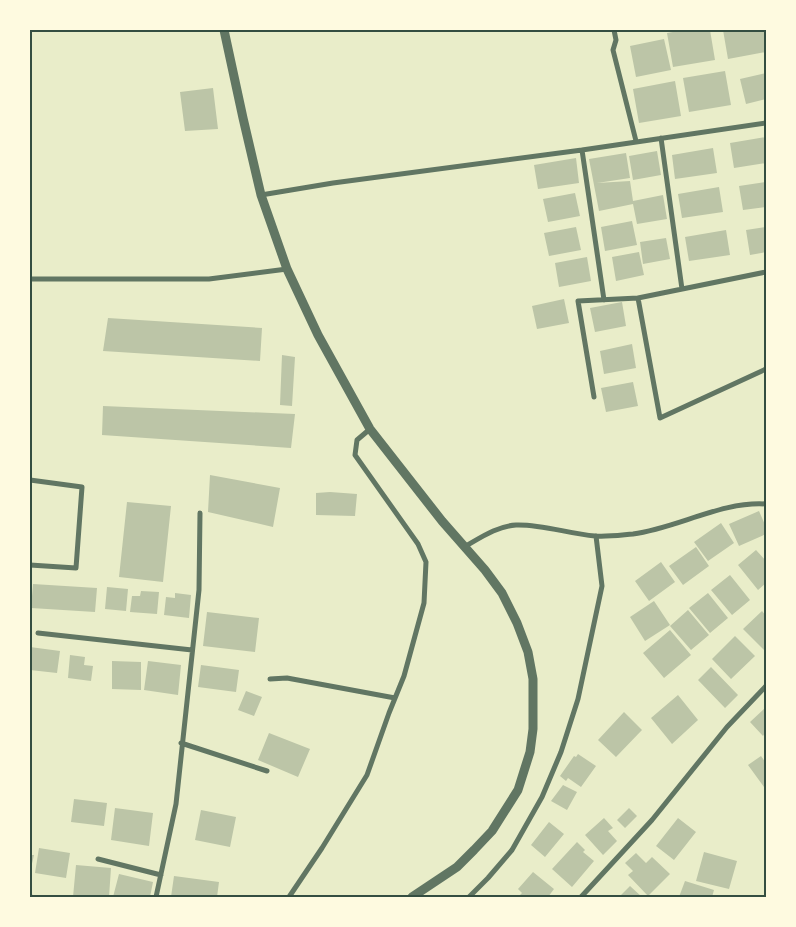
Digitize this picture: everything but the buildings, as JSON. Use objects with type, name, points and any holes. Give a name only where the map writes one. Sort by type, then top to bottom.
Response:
[{"type":"street","points":[[224,30],[261,195],[287,269],[323,344],[370,429],[502,593],[520,630],[528,652],[533,679],[533,729],[530,752],[518,790],[492,831],[457,866],[412,897]]},
{"type":"street","points":[[614,30],[616,40],[613,50],[636,141]]},
{"type":"street","points":[[261,195],[766,123]]},
{"type":"street","points":[[661,138],[682,289]]},
{"type":"street","points":[[582,150],[604,300]]},
{"type":"street","points":[[30,279],[209,279],[287,269]]},
{"type":"street","points":[[594,397],[578,301],[638,298],[766,272]]},
{"type":"street","points":[[638,298],[660,418],[766,369]]},
{"type":"street","points":[[289,897],[367,775],[404,676],[424,603],[426,562],[418,544],[355,455],[357,440],[370,429]]},
{"type":"street","points":[[30,480],[82,487],[76,568],[30,565]]},
{"type":"street","points":[[464,547],[496,530],[516,525],[596,536],[634,534],[751,503],[766,504]]},
{"type":"street","points":[[156,897],[176,804],[181,743],[199,590],[200,513]]},
{"type":"street","points":[[469,897],[512,850],[542,797],[561,752],[578,699],[602,586],[596,536]]},
{"type":"street","points":[[38,633],[192,650]]},
{"type":"street","points":[[270,679],[287,678],[395,698]]},
{"type":"street","points":[[581,897],[652,820],[727,727],[766,686]]},
{"type":"street","points":[[181,743],[267,771]]},
{"type":"street","points":[[98,859],[161,875]]}]
